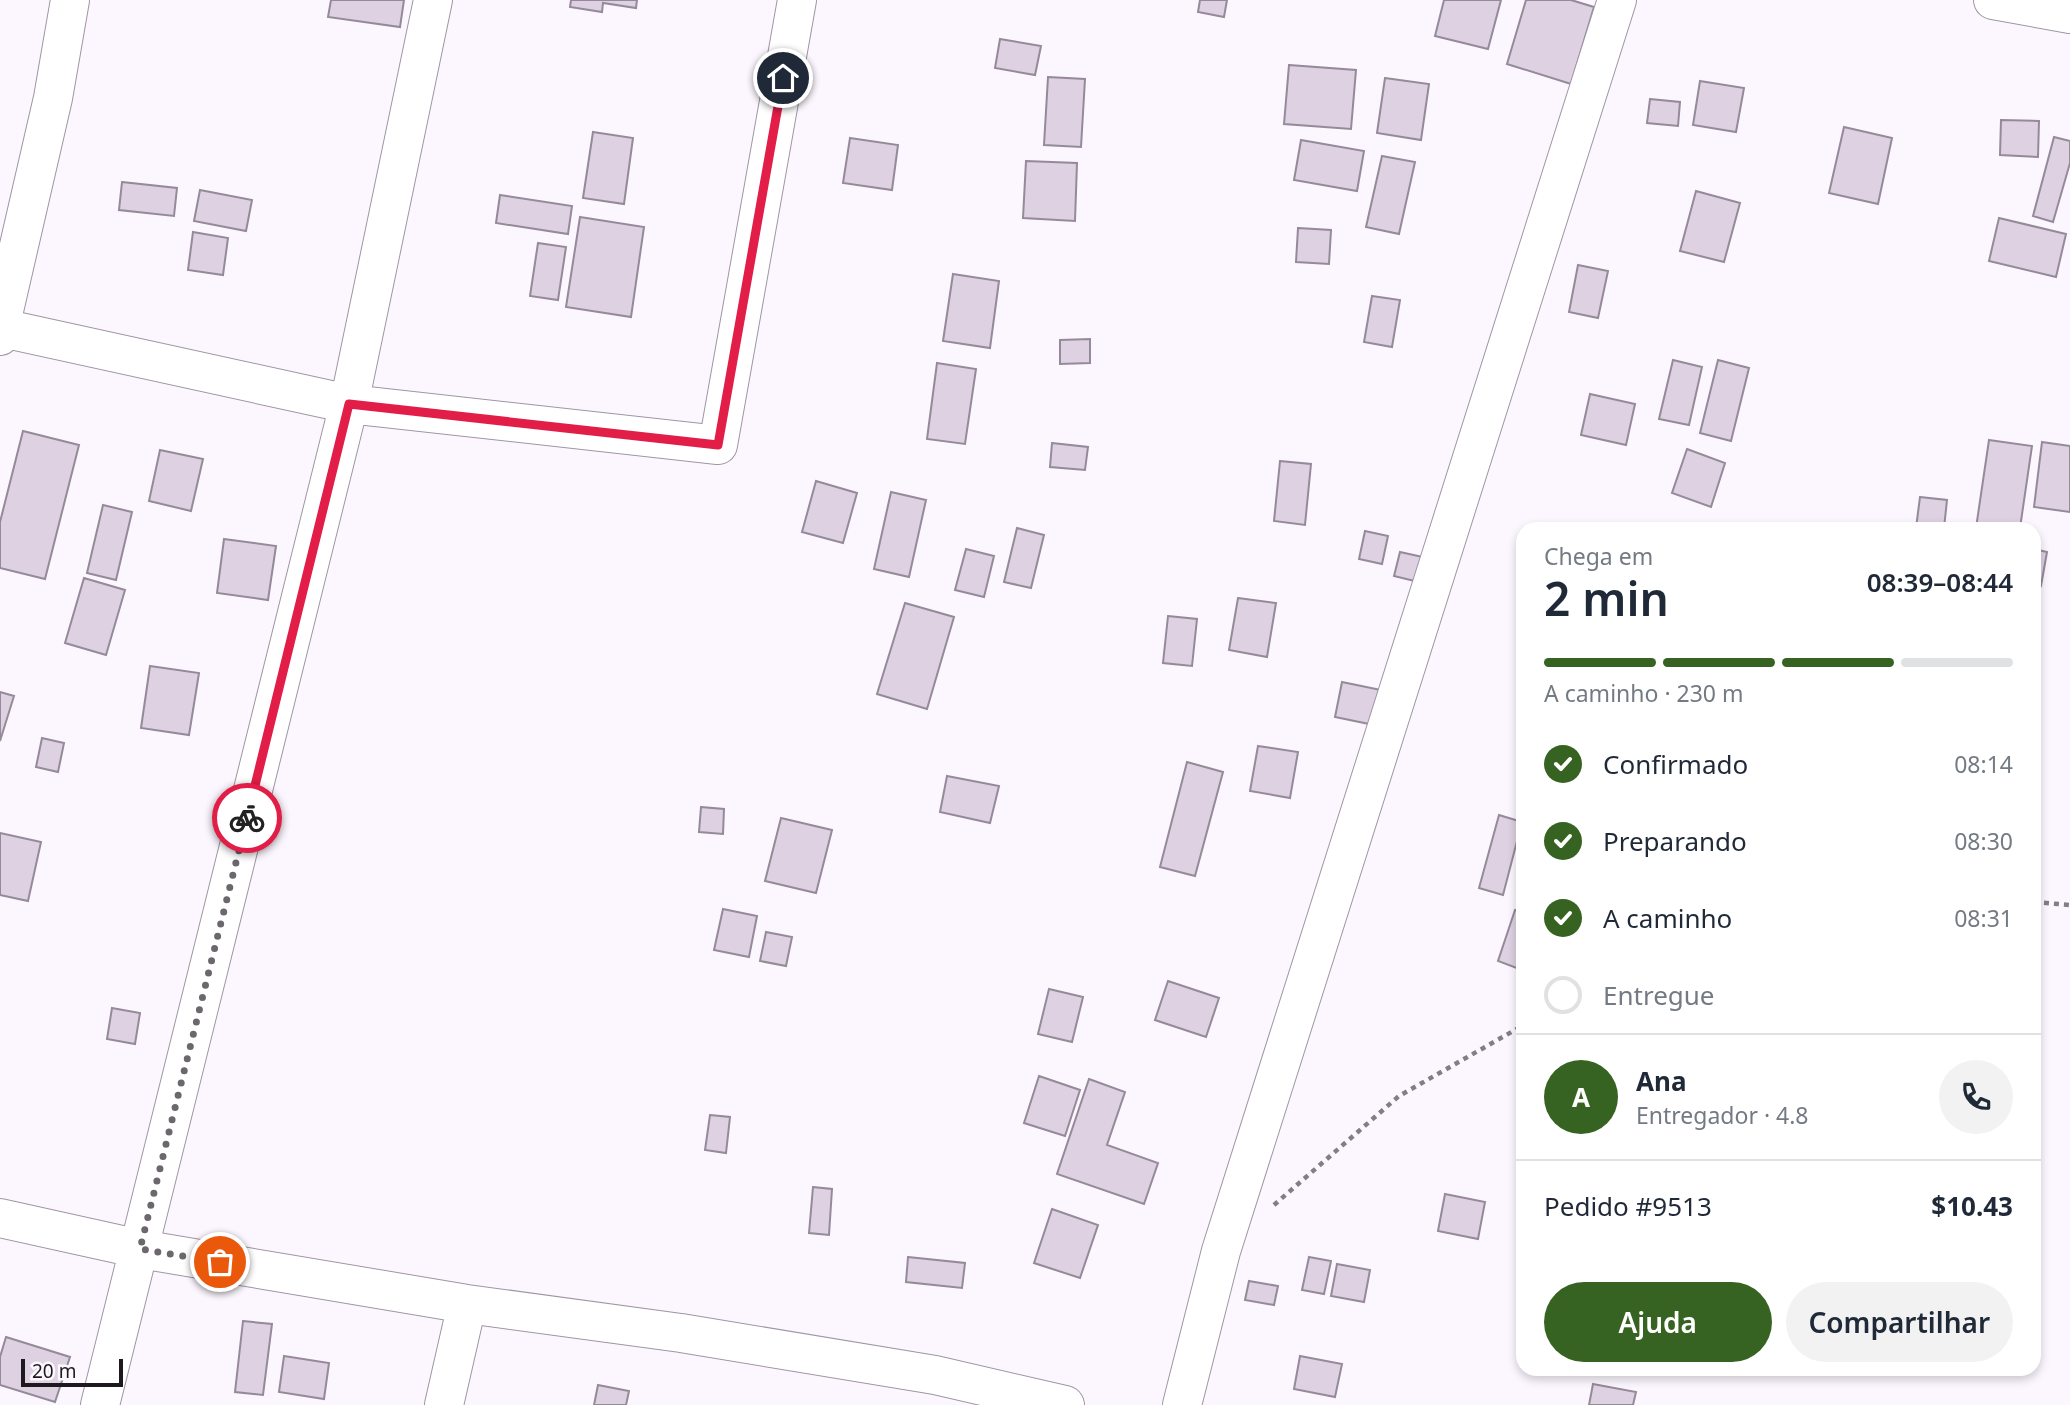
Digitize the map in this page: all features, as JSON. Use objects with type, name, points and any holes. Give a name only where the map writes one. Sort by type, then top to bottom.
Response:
[{"type":"street","points":[[70,0],[53,98],[1,330],[349,404],[718,445],[797,0]]},
{"type":"street","points":[[100,1405],[349,404],[433,0]]},
{"type":"street","points":[[1182,1405],[1221,1251],[1617,0]]},
{"type":"street","points":[[1993,0],[2070,14]]},
{"type":"street","points":[[0,1218],[140,1249],[467,1304],[681,1333],[922,1372],[1065,1405]]},
{"type":"street","points":[[444,1405],[467,1304]]},
{"type":"path","points":[[2041,903],[2070,905]]},
{"type":"path","points":[[1273,1205],[1399,1096],[1516,1030]]},
{"type":"building","points":[[331,0],[404,0],[400,27],[328,17]]},
{"type":"building","points":[[571,0],[637,0],[636,8],[603,3],[602,12],[570,7]]},
{"type":"building","points":[[1200,0],[1227,0],[1224,17],[1198,12]]},
{"type":"building","points":[[1444,0],[1501,0],[1488,49],[1435,36]]},
{"type":"building","points":[[1526,0],[1571,0],[1594,7],[1571,84],[1507,64]]},
{"type":"building","points":[[1000,39],[1041,46],[1035,75],[995,68]]},
{"type":"building","points":[[1289,65],[1356,70],[1351,129],[1284,124]]},
{"type":"building","points":[[1048,77],[1085,79],[1081,147],[1044,145]]},
{"type":"building","points":[[1385,78],[1429,84],[1421,140],[1377,133]]},
{"type":"building","points":[[1700,81],[1744,88],[1736,132],[1693,125]]},
{"type":"building","points":[[1650,99],[1680,102],[1678,126],[1647,123]]},
{"type":"building","points":[[2001,120],[2039,121],[2038,157],[2000,155]]},
{"type":"building","points":[[1844,127],[1892,138],[1878,204],[1829,193]]},
{"type":"building","points":[[593,132],[633,138],[624,204],[583,198]]},
{"type":"building","points":[[2054,137],[2070,141],[2070,163],[2053,222],[2033,216]]},
{"type":"building","points":[[850,138],[898,145],[892,190],[843,183]]},
{"type":"building","points":[[1301,140],[1364,151],[1357,191],[1294,180]]},
{"type":"building","points":[[1382,156],[1415,162],[1399,234],[1366,227]]},
{"type":"building","points":[[1026,161],[1077,163],[1075,221],[1023,218]]},
{"type":"building","points":[[122,182],[177,188],[174,216],[119,210]]},
{"type":"building","points":[[200,190],[252,200],[246,231],[194,221]]},
{"type":"building","points":[[1696,191],[1740,203],[1724,262],[1680,251]]},
{"type":"building","points":[[500,195],[572,206],[568,234],[496,223]]},
{"type":"building","points":[[580,217],[644,227],[631,317],[566,307]]},
{"type":"building","points":[[1999,218],[2066,234],[2056,277],[1989,261]]},
{"type":"building","points":[[1298,228],[1331,230],[1329,264],[1296,262]]},
{"type":"building","points":[[193,232],[228,238],[223,275],[188,270]]},
{"type":"building","points":[[538,243],[566,247],[558,300],[530,296]]},
{"type":"building","points":[[1578,265],[1608,271],[1598,318],[1569,312]]},
{"type":"building","points":[[953,274],[999,281],[990,348],[943,341]]},
{"type":"building","points":[[1372,296],[1400,300],[1392,347],[1364,342]]},
{"type":"building","points":[[1090,339],[1090,363],[1060,364],[1060,340]]},
{"type":"building","points":[[1673,360],[1702,367],[1689,425],[1659,419]]},
{"type":"building","points":[[1718,360],[1749,368],[1731,441],[1700,433]]},
{"type":"building","points":[[937,363],[976,369],[965,444],[927,439]]},
{"type":"building","points":[[1590,394],[1635,404],[1626,445],[1581,435]]},
{"type":"building","points":[[23,431],[79,445],[45,579],[0,568],[0,522]]},
{"type":"building","points":[[1989,440],[2032,446],[2021,522],[1977,522]]},
{"type":"building","points":[[2042,442],[2070,446],[2070,512],[2034,507]]},
{"type":"building","points":[[1052,443],[1088,447],[1085,470],[1050,467]]},
{"type":"building","points":[[1687,449],[1725,463],[1711,507],[1672,493]]},
{"type":"building","points":[[160,450],[203,459],[191,511],[149,501]]},
{"type":"building","points":[[1280,461],[1311,464],[1305,525],[1274,521]]},
{"type":"building","points":[[816,481],[857,493],[843,543],[802,532]]},
{"type":"building","points":[[891,492],[926,500],[909,577],[874,569]]},
{"type":"building","points":[[1920,497],[1947,500],[1945,522],[1917,522]]},
{"type":"building","points":[[103,505],[132,512],[116,580],[87,573]]},
{"type":"building","points":[[1017,528],[1044,535],[1031,588],[1004,582]]},
{"type":"building","points":[[1365,531],[1388,536],[1382,564],[1359,559]]},
{"type":"building","points":[[224,539],[276,546],[268,600],[217,593]]},
{"type":"building","points":[[966,549],[994,556],[984,597],[955,590]]},
{"type":"building","points":[[2041,551],[2047,552],[2041,586]]},
{"type":"building","points":[[1400,552],[1432,559],[1427,584],[1394,576]]},
{"type":"building","points":[[84,578],[125,590],[106,655],[65,643]]},
{"type":"building","points":[[1238,598],[1276,603],[1267,657],[1229,650]]},
{"type":"building","points":[[905,603],[954,617],[927,709],[877,694]]},
{"type":"building","points":[[1168,616],[1197,619],[1192,666],[1163,663]]},
{"type":"building","points":[[150,666],[199,673],[189,735],[141,728]]},
{"type":"building","points":[[1342,682],[1381,690],[1374,725],[1335,717]]},
{"type":"building","points":[[0,692],[14,696],[0,741]]},
{"type":"building","points":[[42,738],[64,743],[58,772],[36,767]]},
{"type":"building","points":[[1258,746],[1298,752],[1290,798],[1250,791]]},
{"type":"building","points":[[1187,762],[1223,772],[1195,876],[1160,867]]},
{"type":"building","points":[[947,776],[999,786],[990,823],[940,812]]},
{"type":"building","points":[[701,807],[724,809],[723,834],[699,832]]},
{"type":"building","points":[[1499,815],[1516,820],[1516,845],[1503,895],[1479,888]]},
{"type":"building","points":[[781,818],[832,830],[816,893],[765,881]]},
{"type":"building","points":[[0,833],[41,842],[28,901],[0,895]]},
{"type":"building","points":[[723,909],[757,916],[749,957],[714,950]]},
{"type":"building","points":[[1515,910],[1516,968],[1498,961]]},
{"type":"building","points":[[766,932],[792,937],[786,966],[760,961]]},
{"type":"building","points":[[1168,981],[1219,998],[1206,1037],[1155,1020]]},
{"type":"building","points":[[1049,989],[1083,997],[1072,1042],[1038,1034]]},
{"type":"building","points":[[112,1008],[140,1013],[135,1044],[107,1039]]},
{"type":"building","points":[[1039,1076],[1080,1090],[1065,1136],[1024,1123]]},
{"type":"building","points":[[1089,1079],[1125,1092],[1107,1145],[1158,1163],[1144,1204],[1057,1174]]},
{"type":"building","points":[[710,1115],[730,1117],[726,1153],[705,1150]]},
{"type":"building","points":[[813,1187],[832,1189],[829,1235],[809,1233]]},
{"type":"building","points":[[1445,1194],[1485,1202],[1478,1239],[1438,1231]]},
{"type":"building","points":[[1052,1209],[1098,1225],[1080,1278],[1034,1263]]},
{"type":"building","points":[[908,1257],[965,1263],[962,1288],[906,1282]]},
{"type":"building","points":[[1309,1257],[1331,1261],[1324,1294],[1302,1290]]},
{"type":"building","points":[[1337,1264],[1370,1270],[1364,1302],[1331,1296]]},
{"type":"building","points":[[1249,1281],[1278,1286],[1274,1305],[1245,1300]]},
{"type":"building","points":[[243,1321],[272,1324],[263,1395],[235,1392]]},
{"type":"building","points":[[6,1337],[70,1357],[55,1402],[0,1385],[0,1357]]},
{"type":"building","points":[[284,1356],[329,1363],[324,1399],[279,1392]]},
{"type":"building","points":[[1300,1356],[1342,1364],[1335,1397],[1294,1389]]},
{"type":"building","points":[[1593,1384],[1636,1392],[1633,1405],[1589,1405]]},
{"type":"building","points":[[598,1385],[629,1391],[626,1405],[594,1405]]},
{"type":"way so far","points":[[220,1262],[140,1249],[247,818]]},
{"type":"route","points":[[247,818],[349,404],[718,445],[783,78]]}]
